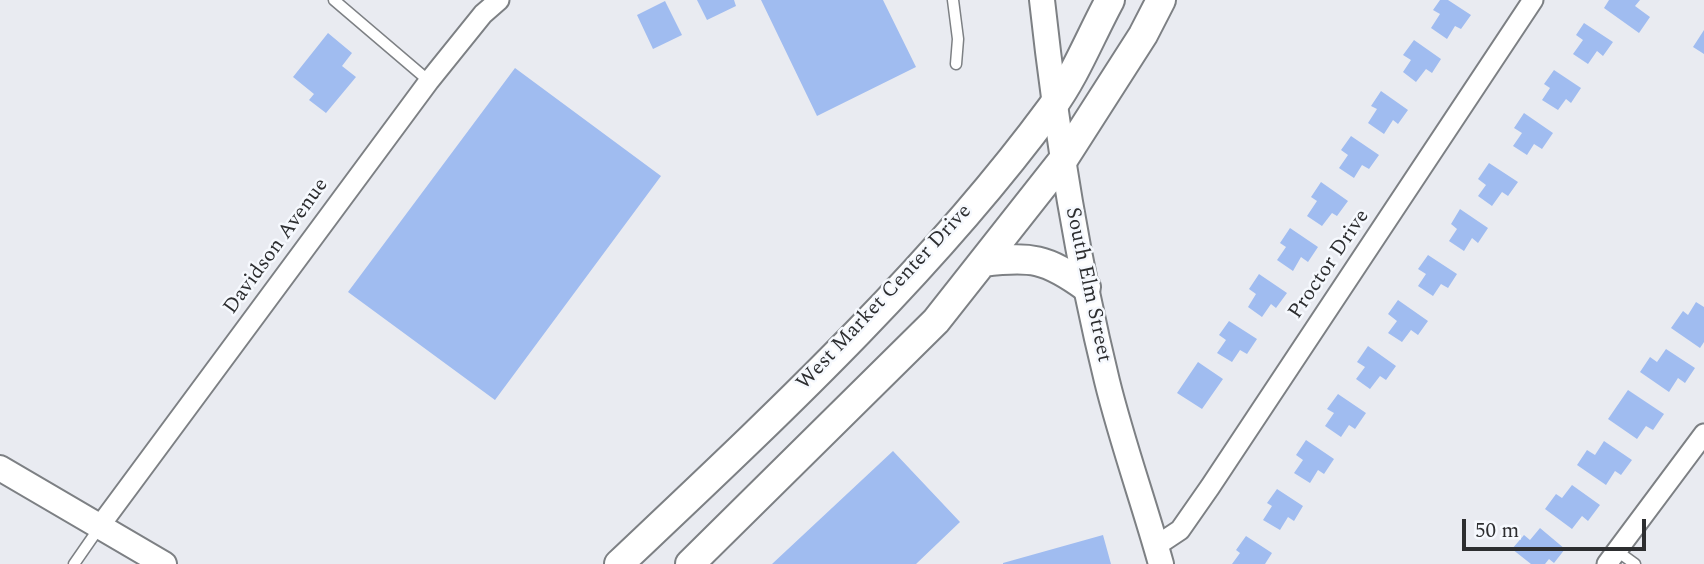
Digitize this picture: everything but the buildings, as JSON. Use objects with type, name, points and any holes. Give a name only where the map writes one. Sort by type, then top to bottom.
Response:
[{"type":"main road","name":"West Market Center Drive","points":[[619,564],[752,438],[963,217],[1054,105],[1110,0]]},
{"type":"main road","points":[[690,564],[936,321],[1063,160],[1143,35],[1161,0]]},
{"type":"main road","points":[[983,262],[1024,257],[1047,262],[1086,287]]},
{"type":"street","name":"Davidson Avenue","points":[[99,527],[429,81],[483,14],[499,0]]},
{"type":"street","name":"South Elm Street","points":[[1042,0],[1054,105],[1086,287],[1108,384],[1158,555]]},
{"type":"street","name":"Proctor Drive","points":[[1158,555],[1180,530],[1210,487],[1533,0]]},
{"type":"street","points":[[1612,557],[1704,435]]},
{"type":"street","points":[[0,468],[164,564]]},
{"type":"lane","points":[[334,0],[429,81]]},
{"type":"lane","points":[[953,0],[958,38],[956,64]]},
{"type":"lane","points":[[74,564],[99,527]]},
{"type":"lane","points":[[1612,557],[1635,564]]}]
